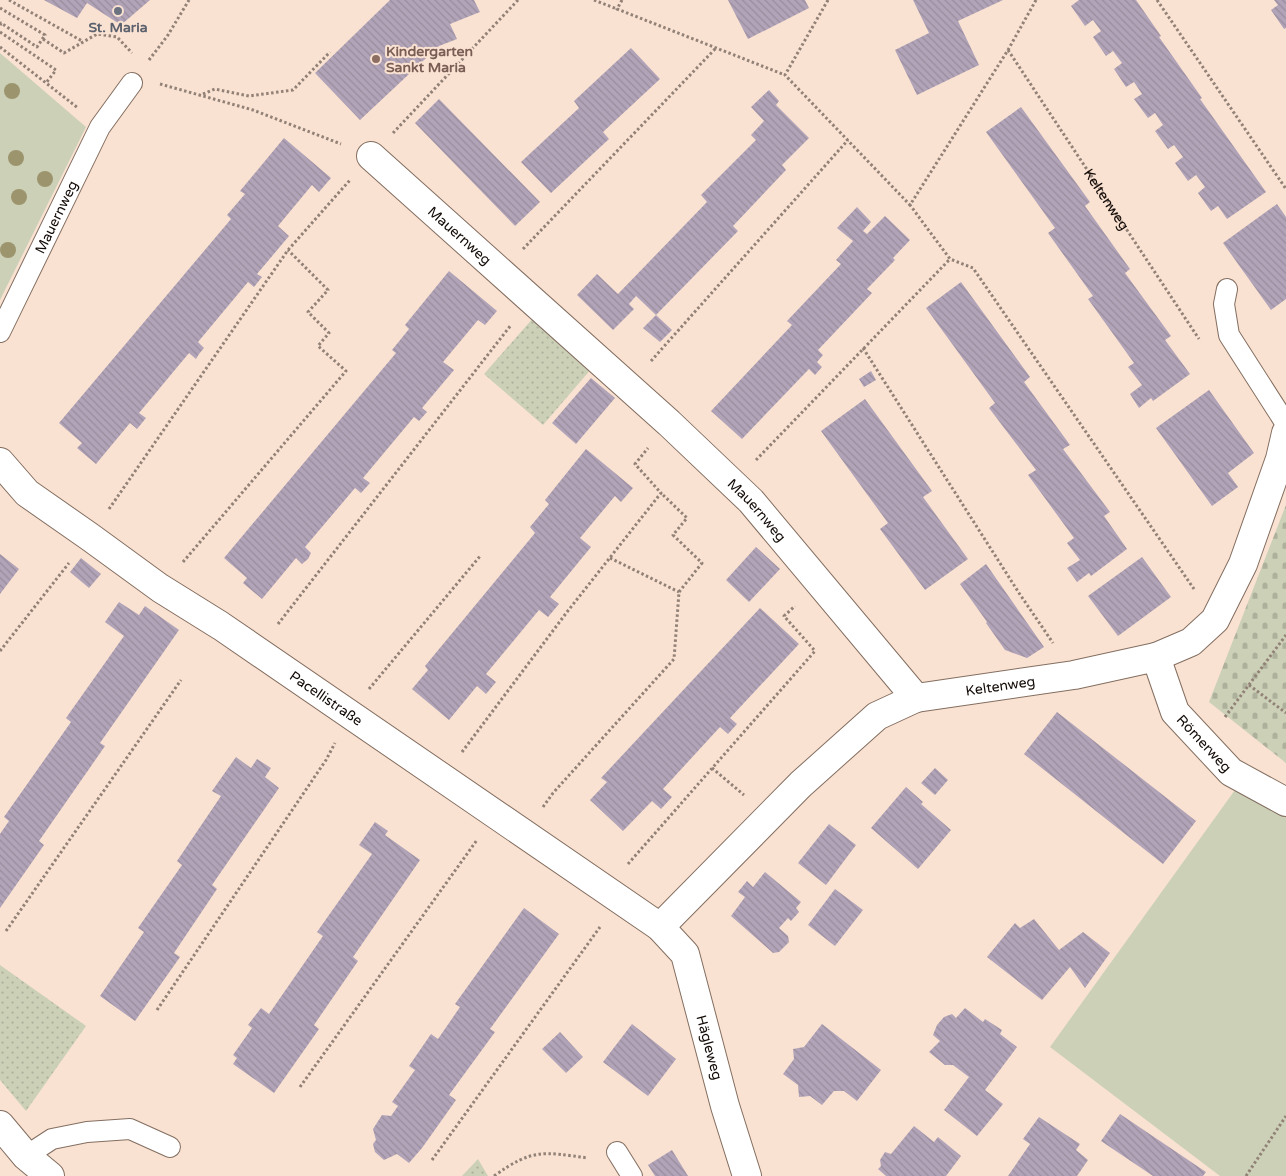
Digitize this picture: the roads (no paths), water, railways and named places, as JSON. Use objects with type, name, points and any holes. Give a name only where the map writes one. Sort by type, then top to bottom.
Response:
[{"type":"street","name":"Mauernweg","points":[[371,156],[669,423],[751,501],[916,698]]},
{"type":"street","name":"Keltenweg","points":[[660,926],[802,784],[878,716],[916,698],[1074,675],[1156,657],[1191,642],[1215,620],[1243,564],[1280,459],[1286,432]]},
{"type":"street","name":"Pacellistraße","points":[[0,462],[27,493],[160,588],[258,651],[660,926]]},
{"type":"street","name":"Römerweg","points":[[1156,657],[1175,712],[1231,772],[1286,802]]},
{"type":"street","name":"Hägleweg","points":[[660,926],[685,954],[725,1106],[747,1176]]},
{"type":"street","points":[[0,1125],[26,1156],[50,1176]]},
{"type":"lane","name":"Mauernweg","points":[[0,332],[100,127],[132,83]]},
{"type":"lane","points":[[1227,289],[1224,304],[1229,335],[1286,424]]},
{"type":"lane","points":[[26,1156],[52,1140],[87,1132],[130,1129],[170,1146]]},
{"type":"lane","points":[[618,1152],[632,1176]]},
{"type":"place","name":"St. Maria","points":[[118,11]]},
{"type":"place","name":"Kindergarten Sankt Maria","points":[[376,59]]}]
